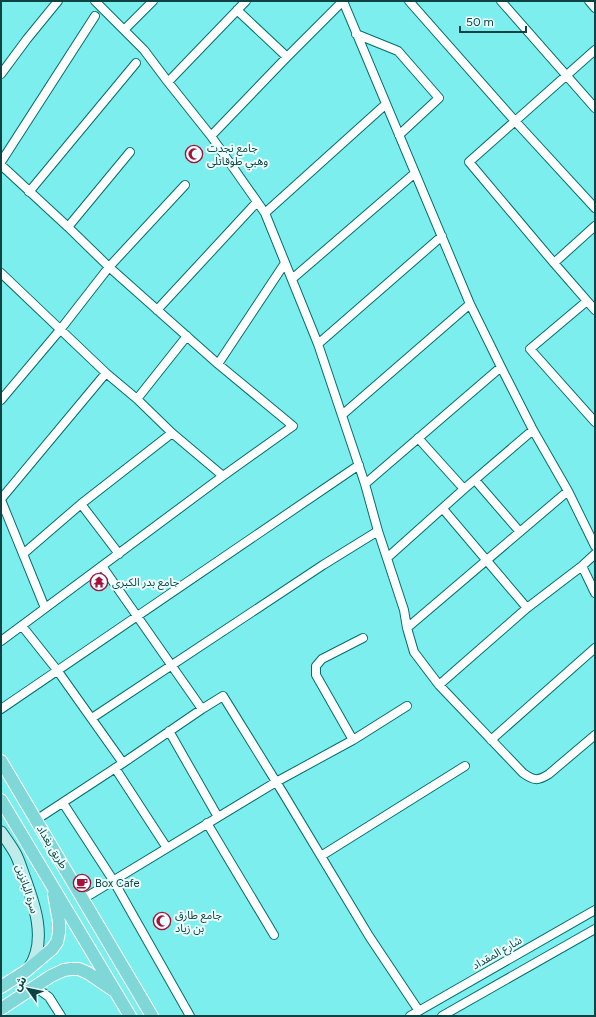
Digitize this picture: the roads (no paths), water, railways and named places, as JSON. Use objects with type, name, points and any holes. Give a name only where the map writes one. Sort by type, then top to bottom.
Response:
[{"type":"main road","name":"طريق بغداد","points":[[1,761],[152,1016]]},
{"type":"main road","name":"طريق بغداد","points":[[1,800],[130,1016]]},
{"type":"main road","name":"سرة البانزين","points":[[1,832],[16,854],[32,899],[38,925],[36,955],[26,971]]},
{"type":"main road","points":[[1,987],[26,971],[52,949],[57,942],[59,922],[52,886]]},
{"type":"main road","points":[[1,1009],[51,976],[64,970],[79,969],[88,973],[115,992]]},
{"type":"main road","points":[[26,971],[35,987]]},
{"type":"street","points":[[2,69],[58,1]]},
{"type":"street","points":[[95,1],[144,50],[211,136],[265,213],[318,344],[365,484],[378,531],[404,610],[407,628],[414,652],[439,685],[529,778],[535,780],[550,774],[595,736]]},
{"type":"street","points":[[124,30],[153,1]]},
{"type":"street","points":[[168,82],[246,1]]},
{"type":"street","points":[[211,136],[343,1],[470,304],[533,430],[568,491],[595,546]]},
{"type":"street","points":[[409,1],[515,121],[595,208]]},
{"type":"street","points":[[501,1],[595,108]]},
{"type":"street","points":[[589,1],[595,8]]},
{"type":"street","points":[[237,10],[287,57]]},
{"type":"street","points":[[1,641],[223,476],[293,426],[218,364],[109,267],[1,164],[95,16]]},
{"type":"street","points":[[356,34],[398,51],[438,98],[399,135]]},
{"type":"street","points":[[595,50],[469,162],[595,310]]},
{"type":"street","points":[[29,192],[136,63]]},
{"type":"street","points":[[265,213],[386,104]]},
{"type":"street","points":[[68,227],[130,152]]},
{"type":"street","points":[[292,279],[415,173]]},
{"type":"street","points":[[1,400],[60,330],[109,267],[185,185]]},
{"type":"street","points":[[157,310],[257,202]]},
{"type":"street","points":[[554,263],[595,226]]},
{"type":"street","points":[[318,344],[442,236]]},
{"type":"street","points":[[218,364],[285,263]]},
{"type":"street","points":[[1,273],[106,373],[172,433],[223,476]]},
{"type":"street","points":[[587,301],[530,349],[595,422]]},
{"type":"street","points":[[342,415],[470,304]]},
{"type":"street","points":[[136,399],[187,336]]},
{"type":"street","points":[[365,484],[501,367]]},
{"type":"street","points":[[45,608],[1,500],[106,373]]},
{"type":"street","points":[[387,558],[533,430]]},
{"type":"street","points":[[23,554],[81,504],[172,433]]},
{"type":"street","points":[[418,438],[464,490]]},
{"type":"street","points":[[1,709],[359,465]]},
{"type":"street","points":[[475,480],[520,532]]},
{"type":"street","points":[[407,628],[568,491]]},
{"type":"street","points":[[81,504],[119,554]]},
{"type":"street","points":[[443,509],[527,608]]},
{"type":"street","points":[[92,718],[323,565],[378,531]]},
{"type":"street","points":[[439,685],[527,608],[582,566],[595,554]]},
{"type":"street","points":[[102,566],[202,709]]},
{"type":"street","points":[[582,566],[595,593]]},
{"type":"street","points":[[22,626],[57,670],[124,762]]},
{"type":"street","points":[[353,740],[316,675],[316,666],[322,659],[363,638]]},
{"type":"street","points":[[491,740],[595,648]]},
{"type":"street","points":[[36,820],[223,696],[369,936],[419,1011]]},
{"type":"street","points":[[83,899],[276,782],[353,740],[407,706]]},
{"type":"street","points":[[169,731],[218,817]]},
{"type":"street","points":[[321,856],[465,766]]},
{"type":"street","points":[[115,768],[166,848]]},
{"type":"street","points":[[63,803],[114,880],[190,1016]]},
{"type":"street","points":[[208,823],[274,935]]},
{"type":"street","name":"شارع المقداد","points":[[410,1016],[595,910]]},
{"type":"street","points":[[442,1016],[595,929]]},
{"type":"street","points":[[35,987],[49,997],[61,1016]]},
{"type":"place","name":"جامع نجدت وهبي طوقاتلى","points":[[194,154]]},
{"type":"place","name":"جامع بدر الكبرى","points":[[99,582]]},
{"type":"place","name":"Box Cafe","points":[[82,883]]},
{"type":"place","name":"جامع طارق بن زياد","points":[[162,921]]}]
